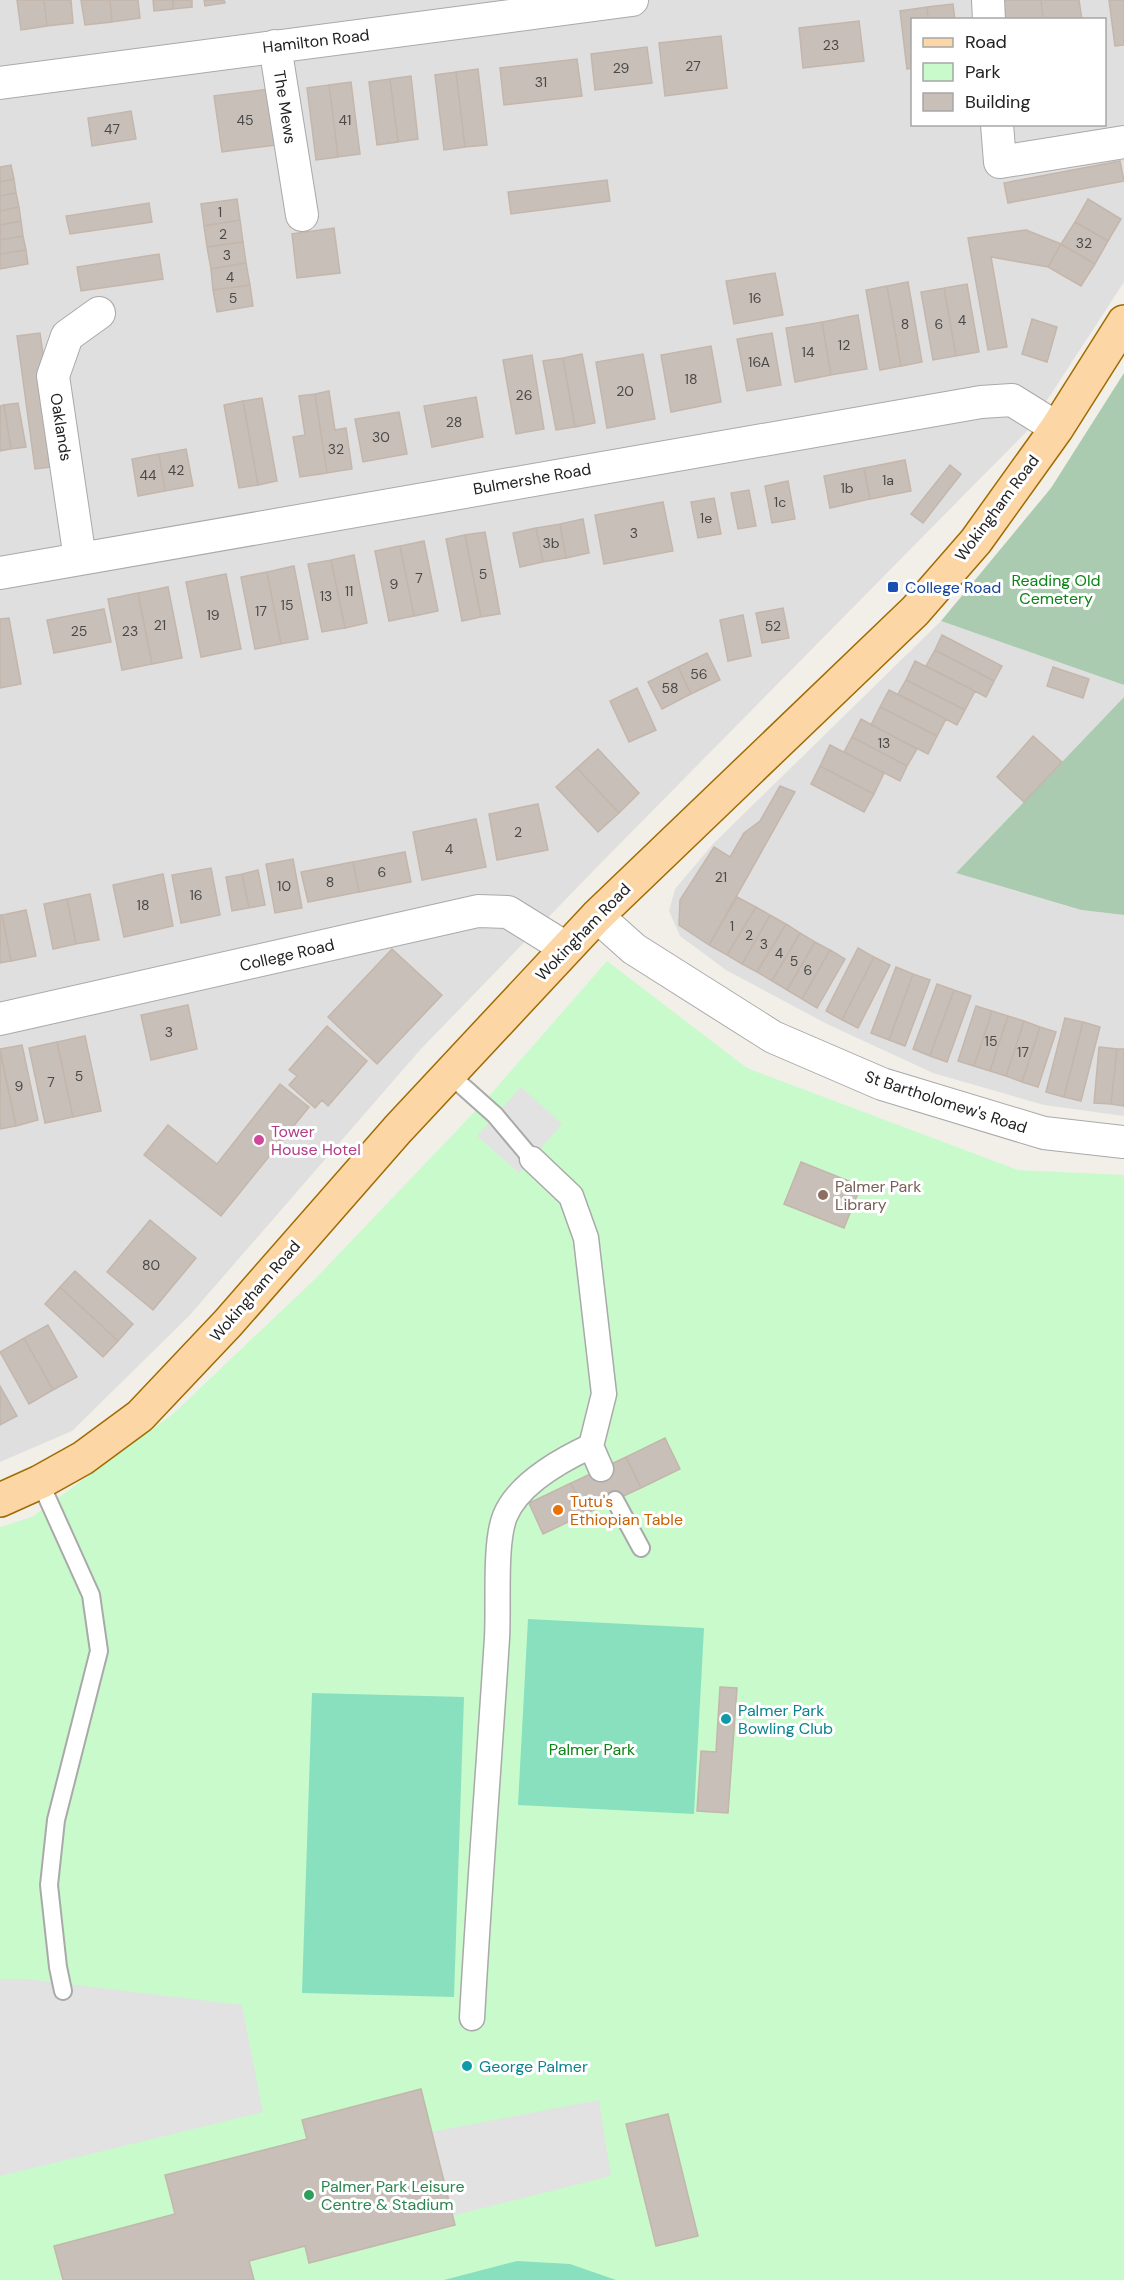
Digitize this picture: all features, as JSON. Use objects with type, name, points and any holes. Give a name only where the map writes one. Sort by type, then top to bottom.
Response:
[{"type":"main road","name":"Wokingham Road","points":[[0,1500],[40,1482],[83,1458],[140,1416],[228,1323],[398,1129],[566,948],[915,611],[976,541],[1057,428],[1124,322]]},
{"type":"street","name":"Hamilton Road","points":[[0,83],[205,58],[275,46],[632,0]]},
{"type":"street","points":[[988,0],[989,18]]},
{"type":"street","name":"The Mews","points":[[275,46],[283,173],[302,215]]},
{"type":"street","points":[[998,126],[1000,162],[1124,142]]},
{"type":"street","name":"Oaklands","points":[[80,559],[53,376],[67,336],[99,313]]},
{"type":"street","name":"Bulmershe Road","points":[[0,573],[981,402],[1012,400],[1057,428]]},
{"type":"street","name":"College Road","points":[[0,1019],[478,912],[507,912],[566,948]]},
{"type":"street","name":"St Bartholomew's Road","points":[[597,916],[634,949],[773,1037],[871,1080],[1044,1133],[1124,1142]]},
{"type":"street","points":[[532,1159],[571,1196],[586,1238],[604,1394],[591,1446],[601,1469]]},
{"type":"street","points":[[472,2018],[499,1614],[502,1532],[505,1516],[521,1490],[571,1455],[591,1446]]},
{"type":"lane","points":[[449,1074],[495,1115],[532,1159]]},
{"type":"lane","points":[[40,1482],[91,1595],[99,1651],[56,1820],[49,1885],[58,1967],[63,1991]]},
{"type":"lane","points":[[615,1500],[641,1548]]},
{"type":"shaded area","points":[[0,0],[1124,0],[1124,282],[1027,431],[420,1050],[189,1316],[72,1431],[0,1462]]},
{"type":"shaded area","points":[[941,621],[1124,685],[1124,697],[956,873],[1080,910],[1124,915],[1124,1116],[1044,1105],[933,1073],[827,1024],[726,970],[680,936],[669,911],[675,889],[713,844]]},
{"type":"shaded area","points":[[521,1087],[562,1124],[519,1173],[477,1136]]},
{"type":"shaded area","points":[[0,1979],[26,1979],[242,2005],[263,2112],[0,2176]]},
{"type":"shaded area","points":[[599,2100],[611,2176],[451,2216],[431,2132]]},
{"type":"green space","name":"Reading Old Cemetery","points":[[1124,373],[1124,685],[941,621],[1051,488]]},
{"type":"green space","points":[[1124,697],[1124,915],[1081,910],[956,873]]},
{"type":"green space","name":"Palmer Park","points":[[607,961],[747,1068],[1018,1170],[1124,1175],[1124,2280],[0,2280],[0,1527],[32,1517],[174,1413],[315,1279],[483,1103]]},
{"type":"green space","points":[[528,1619],[704,1628],[694,1814],[518,1805]]},
{"type":"green space","points":[[312,1693],[464,1697],[454,1997],[302,1993]]},
{"type":"green space","points":[[517,2261],[570,2264],[616,2280],[444,2280]]},
{"type":"building","points":[[17,0],[44,0],[47,26],[21,30]]},
{"type":"building","points":[[44,0],[71,0],[73,23],[47,26]]},
{"type":"building","points":[[81,0],[110,0],[112,22],[85,25]]},
{"type":"building","points":[[110,0],[138,0],[140,18],[112,22]]},
{"type":"building","points":[[153,0],[173,0],[173,9],[154,11]]},
{"type":"building","points":[[173,0],[192,0],[192,7],[173,9]]},
{"type":"building","points":[[204,0],[224,0],[225,3],[205,6]]},
{"type":"building","points":[[1002,0],[1041,0],[1043,18],[1005,18]]},
{"type":"building","points":[[1041,0],[1079,0],[1082,18],[1043,18]]},
{"type":"building","points":[[1109,0],[1124,0],[1124,45],[1115,46]]},
{"type":"building","points":[[953,4],[955,18],[928,18],[927,7]]},
{"type":"building","points":[[927,7],[928,18],[911,18],[911,68],[907,69],[900,11]]},
{"type":"building","points":[[859,21],[864,61],[803,68],[799,28]]},
{"type":"building","points":[[721,36],[727,88],[665,96],[659,43]]},
{"type":"building","points":[[647,47],[652,83],[595,90],[591,54]]},
{"type":"building","points":[[577,59],[582,96],[504,105],[500,68]]},
{"type":"building","points":[[478,69],[487,145],[465,147],[456,72]]},
{"type":"building","points":[[456,72],[465,147],[444,150],[435,75]]},
{"type":"building","points":[[411,76],[418,139],[398,142],[390,79]]},
{"type":"building","points":[[390,79],[398,142],[377,145],[369,82]]},
{"type":"building","points":[[351,82],[360,154],[338,157],[329,85]]},
{"type":"building","points":[[329,85],[338,157],[316,160],[307,88]]},
{"type":"building","points":[[269,89],[276,145],[222,152],[214,96]]},
{"type":"building","points":[[131,111],[136,139],[92,146],[88,118]]},
{"type":"building","points":[[1120,161],[1124,181],[1008,203],[1004,183]]},
{"type":"building","points":[[11,165],[14,179],[0,182],[0,167]]},
{"type":"building","points":[[14,179],[16,193],[0,196],[0,182]]},
{"type":"building","points":[[607,180],[610,201],[511,214],[508,192]]},
{"type":"building","points":[[16,193],[19,207],[0,211],[0,196]]},
{"type":"building","points":[[237,199],[240,220],[204,226],[201,204]]},
{"type":"building","points":[[1088,199],[1121,219],[1108,241],[1075,222]]},
{"type":"building","points":[[149,203],[152,222],[70,234],[66,216]]},
{"type":"building","points":[[19,207],[21,221],[0,225],[0,211]]},
{"type":"building","points":[[240,220],[243,242],[207,247],[204,226]]},
{"type":"building","points":[[21,221],[23,236],[0,240],[0,225]]},
{"type":"building","points":[[1075,222],[1108,241],[1095,264],[1061,244]]},
{"type":"building","points":[[334,228],[340,273],[297,278],[292,234]]},
{"type":"building","points":[[1026,230],[1061,244],[1048,267],[991,257],[1007,347],[988,350],[968,238]]},
{"type":"building","points":[[23,236],[26,250],[0,254],[0,240]]},
{"type":"building","points":[[243,242],[246,263],[211,269],[207,247]]},
{"type":"building","points":[[1061,244],[1095,264],[1081,286],[1048,267]]},
{"type":"building","points":[[26,250],[28,264],[0,269],[0,254]]},
{"type":"building","points":[[159,254],[163,279],[81,291],[77,267]]},
{"type":"building","points":[[246,263],[250,285],[213,290],[211,269]]},
{"type":"building","points":[[775,273],[783,315],[734,324],[726,281]]},
{"type":"building","points":[[908,282],[922,362],[901,366],[887,286]]},
{"type":"building","points":[[967,284],[979,352],[956,356],[944,288]]},
{"type":"building","points":[[250,285],[253,306],[217,312],[213,290]]},
{"type":"building","points":[[887,286],[901,366],[880,370],[866,290]]},
{"type":"building","points":[[944,288],[956,356],[933,360],[921,292]]},
{"type":"building","points":[[858,315],[867,369],[831,375],[822,322]]},
{"type":"building","points":[[1032,319],[1057,327],[1047,362],[1022,354]]},
{"type":"building","points":[[822,322],[831,375],[795,382],[786,328]]},
{"type":"building","points":[[40,333],[59,466],[35,469],[17,336]]},
{"type":"building","points":[[772,333],[781,385],[747,391],[737,339]]},
{"type":"building","points":[[711,346],[721,402],[671,412],[661,355]]},
{"type":"building","points":[[582,354],[595,423],[575,427],[563,358]]},
{"type":"building","points":[[643,354],[655,419],[607,428],[596,362]]},
{"type":"building","points":[[532,355],[544,429],[516,434],[503,360]]},
{"type":"building","points":[[563,358],[575,427],[556,430],[543,361]]},
{"type":"building","points":[[329,391],[335,430],[346,428],[352,469],[327,473],[315,394]]},
{"type":"building","points":[[315,394],[327,473],[300,477],[293,437],[305,435],[299,396]]},
{"type":"building","points":[[476,397],[483,437],[432,447],[424,406]]},
{"type":"building","points":[[262,398],[277,481],[258,485],[243,401]]},
{"type":"building","points":[[243,401],[258,485],[239,488],[224,405]]},
{"type":"building","points":[[18,403],[26,447],[11,449],[4,405]]},
{"type":"building","points":[[4,405],[11,449],[0,451],[0,406]]},
{"type":"building","points":[[399,412],[407,454],[363,462],[355,419]]},
{"type":"building","points":[[186,449],[193,486],[165,491],[159,454]]},
{"type":"building","points":[[159,454],[165,491],[138,496],[132,459]]},
{"type":"building","points":[[905,460],[911,491],[870,499],[864,468]]},
{"type":"building","points":[[950,465],[961,474],[923,523],[911,514]]},
{"type":"building","points":[[864,468],[870,499],[830,508],[824,476]]},
{"type":"building","points":[[788,481],[795,519],[772,523],[765,486]]},
{"type":"building","points":[[749,490],[756,526],[738,529],[731,493]]},
{"type":"building","points":[[714,498],[721,534],[698,538],[691,502]]},
{"type":"building","points":[[663,502],[673,551],[604,564],[595,515]]},
{"type":"building","points":[[583,519],[589,553],[566,558],[560,524]]},
{"type":"building","points":[[560,524],[566,558],[543,562],[536,528]]},
{"type":"building","points":[[536,528],[543,562],[520,567],[513,533]]},
{"type":"building","points":[[485,532],[500,614],[481,617],[465,535]]},
{"type":"building","points":[[465,535],[481,617],[462,621],[446,539]]},
{"type":"building","points":[[424,541],[438,611],[414,616],[400,546]]},
{"type":"building","points":[[400,546],[414,616],[389,621],[375,551]]},
{"type":"building","points":[[354,555],[367,623],[345,628],[331,560]]},
{"type":"building","points":[[331,560],[345,628],[322,632],[308,564]]},
{"type":"building","points":[[294,566],[308,639],[281,644],[267,572]]},
{"type":"building","points":[[267,572],[281,644],[255,649],[241,577]]},
{"type":"building","points":[[226,574],[241,649],[201,657],[186,582]]},
{"type":"building","points":[[168,587],[182,658],[152,664],[138,593]]},
{"type":"building","points":[[138,593],[152,664],[122,670],[108,599]]},
{"type":"building","points":[[783,608],[789,638],[762,643],[756,613]]},
{"type":"building","points":[[104,609],[111,642],[54,653],[47,620]]},
{"type":"building","points":[[743,615],[751,656],[728,661],[720,620]]},
{"type":"building","points":[[9,618],[21,684],[0,688],[0,619]]},
{"type":"building","points":[[942,635],[1002,666],[994,681],[935,650]]},
{"type":"building","points":[[935,650],[994,681],[986,697],[926,666]]},
{"type":"building","points":[[707,653],[720,680],[691,694],[678,667]]},
{"type":"building","points":[[915,661],[975,691],[965,710],[906,680]]},
{"type":"building","points":[[678,667],[691,694],[662,709],[648,682]]},
{"type":"building","points":[[1053,667],[1089,679],[1083,698],[1047,686]]},
{"type":"building","points":[[906,680],[965,710],[957,725],[898,694]]},
{"type":"building","points":[[637,688],[656,730],[629,742],[610,701]]},
{"type":"building","points":[[889,690],[946,719],[937,736],[880,707]]},
{"type":"building","points":[[880,707],[937,736],[928,754],[871,725]]},
{"type":"building","points":[[861,719],[917,749],[907,766],[852,737]]},
{"type":"building","points":[[1033,736],[1062,762],[1024,802],[997,777]]},
{"type":"building","points":[[852,737],[907,766],[900,781],[844,752]]},
{"type":"building","points":[[830,745],[884,773],[874,794],[820,766]]},
{"type":"building","points":[[598,749],[639,793],[619,813],[577,768]]},
{"type":"building","points":[[820,766],[874,794],[864,812],[811,784]]},
{"type":"building","points":[[577,768],[619,813],[598,832],[556,787]]},
{"type":"building","points":[[780,786],[795,792],[709,945],[679,925],[680,900],[714,847],[730,857],[744,833],[760,821]]},
{"type":"building","points":[[538,804],[548,850],[497,860],[489,814]]},
{"type":"building","points":[[476,819],[486,867],[422,880],[413,832]]},
{"type":"building","points":[[405,852],[411,882],[359,892],[353,862]]},
{"type":"building","points":[[293,859],[302,908],[275,913],[266,864]]},
{"type":"building","points":[[353,862],[359,892],[308,902],[301,872]]},
{"type":"building","points":[[211,868],[220,915],[181,923],[172,875]]},
{"type":"building","points":[[258,870],[265,905],[249,908],[242,874]]},
{"type":"building","points":[[163,874],[173,926],[124,937],[113,885]]},
{"type":"building","points":[[242,874],[249,908],[232,911],[226,877]]},
{"type":"building","points":[[90,894],[99,940],[76,944],[67,899]]},
{"type":"building","points":[[737,897],[756,907],[727,955],[709,945]]},
{"type":"building","points":[[67,899],[76,944],[53,949],[44,904]]},
{"type":"building","points":[[756,907],[770,915],[742,964],[727,955]]},
{"type":"building","points":[[26,910],[36,956],[11,961],[2,915]]},
{"type":"building","points":[[0,915],[2,915],[11,961],[0,963]]},
{"type":"building","points":[[770,915],[786,924],[757,972],[742,964]]},
{"type":"building","points":[[786,924],[800,933],[772,981],[757,972]]},
{"type":"building","points":[[800,933],[815,942],[787,990],[772,981]]},
{"type":"building","points":[[815,942],[830,950],[802,999],[787,990]]},
{"type":"building","points":[[858,948],[874,957],[842,1020],[826,1011]]},
{"type":"building","points":[[392,949],[442,995],[377,1064],[328,1017]]},
{"type":"building","points":[[830,950],[845,959],[817,1008],[802,999]]},
{"type":"building","points":[[874,957],[890,965],[858,1028],[842,1020]]},
{"type":"building","points":[[896,967],[913,974],[889,1040],[871,1033]]},
{"type":"building","points":[[913,974],[930,980],[905,1046],[889,1040]]},
{"type":"building","points":[[937,984],[954,990],[930,1056],[913,1049]]},
{"type":"building","points":[[954,990],[971,996],[947,1062],[930,1056]]},
{"type":"building","points":[[188,1005],[197,1049],[151,1060],[141,1015]]},
{"type":"building","points":[[976,1006],[992,1011],[974,1066],[958,1061]]},
{"type":"building","points":[[992,1011],[1008,1016],[990,1071],[974,1066]]},
{"type":"building","points":[[1008,1016],[1024,1021],[1006,1076],[990,1071]]},
{"type":"building","points":[[1065,1018],[1083,1022],[1064,1097],[1046,1092]]},
{"type":"building","points":[[1024,1021],[1040,1027],[1022,1082],[1006,1076]]},
{"type":"building","points":[[1083,1022],[1100,1027],[1081,1101],[1064,1097]]},
{"type":"building","points":[[327,1026],[367,1061],[328,1106],[322,1100],[315,1108],[289,1085],[297,1076],[289,1070]]},
{"type":"building","points":[[1040,1027],[1056,1032],[1038,1087],[1022,1082]]},
{"type":"building","points":[[85,1036],[101,1111],[73,1117],[57,1042]]},
{"type":"building","points":[[57,1042],[73,1117],[45,1123],[29,1048]]},
{"type":"building","points":[[22,1045],[38,1120],[16,1126],[0,1049]]},
{"type":"building","points":[[1099,1047],[1117,1049],[1111,1104],[1094,1103]]},
{"type":"building","points":[[1117,1049],[1124,1049],[1124,1106],[1111,1104]]},
{"type":"building","points":[[0,1052],[16,1126],[0,1129]]},
{"type":"building","name":"Tower House Hotel","points":[[280,1084],[309,1107],[221,1216],[144,1155],[168,1125],[217,1164]]},
{"type":"building","name":"Palmer Park Library","points":[[801,1162],[861,1186],[844,1228],[784,1204]]},
{"type":"building","points":[[150,1220],[196,1258],[153,1310],[107,1272]]},
{"type":"building","points":[[75,1271],[133,1324],[118,1341],[60,1287]]},
{"type":"building","points":[[60,1287],[118,1341],[103,1357],[45,1304]]},
{"type":"building","points":[[48,1325],[77,1377],[53,1390],[24,1338]]},
{"type":"building","points":[[24,1338],[53,1390],[29,1404],[0,1352]]},
{"type":"building","points":[[0,1386],[17,1416],[0,1425]]},
{"type":"building","points":[[665,1438],[680,1469],[641,1488],[626,1457]]},
{"type":"building","points":[[626,1457],[641,1488],[585,1514],[571,1483]]},
{"type":"building","name":"Tutu's Ethiopian Table","points":[[571,1483],[585,1514],[543,1534],[529,1503]]},
{"type":"building","name":"Palmer Park Bowling Club","points":[[720,1687],[737,1688],[728,1813],[697,1811],[701,1751],[716,1752]]},
{"type":"building","name":"Palmer Park Leisure Centre & Stadium","points":[[421,2089],[455,2225],[309,2263],[305,2246],[249,2261],[254,2280],[63,2280],[54,2246],[175,2214],[165,2175],[307,2139],[302,2120]]},
{"type":"building","points":[[668,2114],[698,2236],[656,2246],[626,2124]]},
{"type":"place","name":"College Road","points":[[893,587]]},
{"type":"place","name":"Tower House Hotel","points":[[259,1140]]},
{"type":"place","name":"Palmer Park Library","points":[[823,1195]]},
{"type":"place","name":"Tutu's Ethiopian Table","points":[[558,1510]]},
{"type":"place","name":"Palmer Park Bowling Club","points":[[726,1719]]},
{"type":"place","name":"George Palmer","points":[[467,2066]]},
{"type":"place","name":"Palmer Park Leisure Centre & Stadium","points":[[309,2195]]}]
